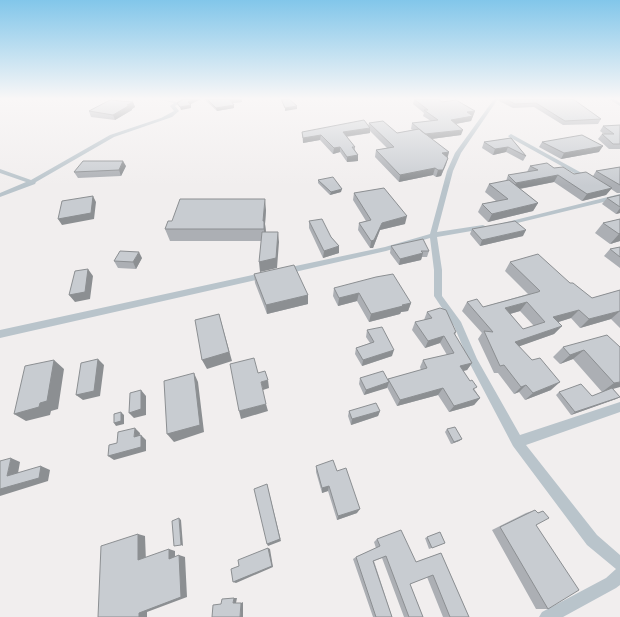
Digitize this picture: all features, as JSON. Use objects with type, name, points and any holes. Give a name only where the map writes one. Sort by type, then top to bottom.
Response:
[{"type":"street","points":[[0,196],[33,183],[66,160],[112,136],[136,128]]},
{"type":"street","points":[[475,128],[454,162],[433,235],[438,270],[438,296],[458,325],[473,361],[516,442],[592,540],[620,564]]},
{"type":"street","points":[[511,136],[596,184]]},
{"type":"street","points":[[0,171],[33,183]]},
{"type":"street","points":[[498,225],[526,220],[615,196]]},
{"type":"street","points":[[281,272],[386,249],[433,235],[489,226]]},
{"type":"street","points":[[0,334],[271,274]]},
{"type":"street","points":[[516,442],[620,407]]},
{"type":"street","points":[[547,617],[611,584],[620,575]]},
{"type":"building","points":[[324,128],[370,128],[343,132],[355,147],[352,147],[358,155],[347,157],[340,147],[334,148],[321,135],[303,138],[302,132]]},
{"type":"building","points":[[374,128],[391,128],[397,133],[419,129],[449,152],[442,153],[448,158],[443,170],[435,168],[400,175],[376,150],[394,147]]},
{"type":"building","points":[[418,128],[460,128],[463,130],[425,134]]},
{"type":"building","points":[[605,128],[620,128],[620,144],[613,144],[602,134],[614,134]]},
{"type":"building","points":[[582,135],[603,146],[564,153],[542,142]]},
{"type":"building","points":[[511,138],[526,156],[508,147],[495,149],[484,142]]},
{"type":"building","points":[[83,161],[123,161],[119,170],[74,172]]},
{"type":"building","points":[[547,163],[554,168],[563,167],[574,174],[586,172],[612,188],[587,194],[558,175],[516,183],[508,175],[538,170],[530,166]]},
{"type":"building","points":[[620,167],[620,185],[596,171]]},
{"type":"building","points":[[333,177],[342,189],[331,192],[318,180]]},
{"type":"building","points":[[509,180],[538,203],[492,214],[482,204],[508,199],[489,184]]},
{"type":"building","points":[[384,188],[407,216],[382,223],[374,240],[371,241],[359,223],[371,220],[354,193]]},
{"type":"building","points":[[620,195],[620,207],[607,198]]},
{"type":"building","points":[[93,196],[91,213],[58,219],[62,201]]},
{"type":"building","points":[[180,199],[265,199],[264,229],[165,229],[168,221],[172,221]]},
{"type":"building","points":[[322,219],[331,237],[339,246],[324,251],[309,221]]},
{"type":"building","points":[[620,219],[619,234],[603,223]]},
{"type":"building","points":[[515,221],[526,230],[482,240],[472,229]]},
{"type":"building","points":[[262,232],[278,232],[276,258],[259,262]]},
{"type":"building","points":[[423,239],[429,251],[421,251],[423,253],[400,259],[391,246]]},
{"type":"building","points":[[620,247],[620,257],[610,249]]},
{"type":"building","points":[[120,251],[139,252],[133,262],[114,261]]},
{"type":"building","points":[[538,254],[570,283],[573,283],[592,298],[620,290],[620,311],[589,319],[579,310],[553,317],[562,326],[515,342],[532,360],[540,358],[560,382],[533,393],[526,385],[521,387],[504,365],[500,366],[484,331],[493,332],[467,302],[477,299],[483,307],[540,291],[510,262]],"holes":[[[527,302],[545,322],[523,329],[505,308]]]},
{"type":"building","points":[[294,265],[308,295],[266,305],[254,274]]},
{"type":"building","points":[[88,269],[85,292],[69,295],[75,271]]},
{"type":"building","points":[[393,274],[411,303],[371,314],[359,293],[339,298],[334,288],[376,277]]},
{"type":"building","points":[[440,308],[446,310],[456,332],[454,333],[472,363],[460,366],[470,381],[472,380],[477,387],[473,389],[480,398],[454,406],[443,388],[400,400],[388,379],[427,368],[423,360],[454,353],[444,336],[428,341],[415,322],[432,318],[427,312]]},
{"type":"building","points":[[219,314],[229,352],[202,360],[195,320]]},
{"type":"building","points":[[382,327],[394,350],[363,360],[356,348],[374,342],[367,330]]},
{"type":"building","points":[[607,335],[620,347],[620,382],[614,383],[584,350],[570,355],[563,347]]},
{"type":"building","points":[[254,358],[258,373],[265,371],[268,380],[261,382],[266,404],[239,411],[230,364]]},
{"type":"building","points":[[98,359],[94,391],[76,395],[81,363]]},
{"type":"building","points":[[54,360],[47,401],[40,403],[39,407],[14,414],[25,366]]},
{"type":"building","points":[[383,371],[389,382],[366,390],[360,378]]},
{"type":"building","points":[[194,373],[200,425],[167,434],[164,381]]},
{"type":"building","points":[[581,384],[592,396],[612,388],[620,397],[575,412],[559,392]]},
{"type":"building","points":[[141,390],[141,409],[129,413],[130,393]]},
{"type":"building","points":[[376,403],[380,411],[352,419],[349,411]]},
{"type":"building","points":[[121,412],[121,421],[114,423],[114,414]]},
{"type":"building","points":[[455,427],[462,439],[454,442],[447,429]]},
{"type":"building","points":[[135,428],[134,437],[141,435],[141,447],[108,456],[109,445],[117,443],[118,432]]},
{"type":"building","points":[[11,458],[7,476],[41,466],[39,478],[0,489],[0,461]]},
{"type":"building","points":[[333,460],[337,471],[346,468],[360,509],[338,516],[329,486],[322,488],[316,466]]},
{"type":"building","points":[[267,484],[280,539],[267,544],[254,489]]},
{"type":"building","points":[[535,510],[538,513],[543,511],[549,518],[536,525],[579,590],[548,609],[500,527]]},
{"type":"building","points":[[179,518],[181,545],[174,546],[172,521]]},
{"type":"building","points":[[401,530],[416,562],[441,553],[469,617],[450,617],[433,575],[410,584],[423,617],[409,617],[386,556],[373,561],[392,617],[376,617],[356,557],[380,546],[377,539]]},
{"type":"building","points":[[440,532],[445,543],[432,548],[427,537]]},
{"type":"building","points":[[138,534],[138,560],[169,549],[169,559],[179,555],[181,597],[139,613],[139,617],[98,617],[101,546]]},
{"type":"building","points":[[268,548],[272,566],[233,582],[231,569],[239,566],[238,560]]},
{"type":"building","points":[[234,598],[233,603],[241,603],[240,617],[212,617],[213,605],[221,604],[222,599]]}]
